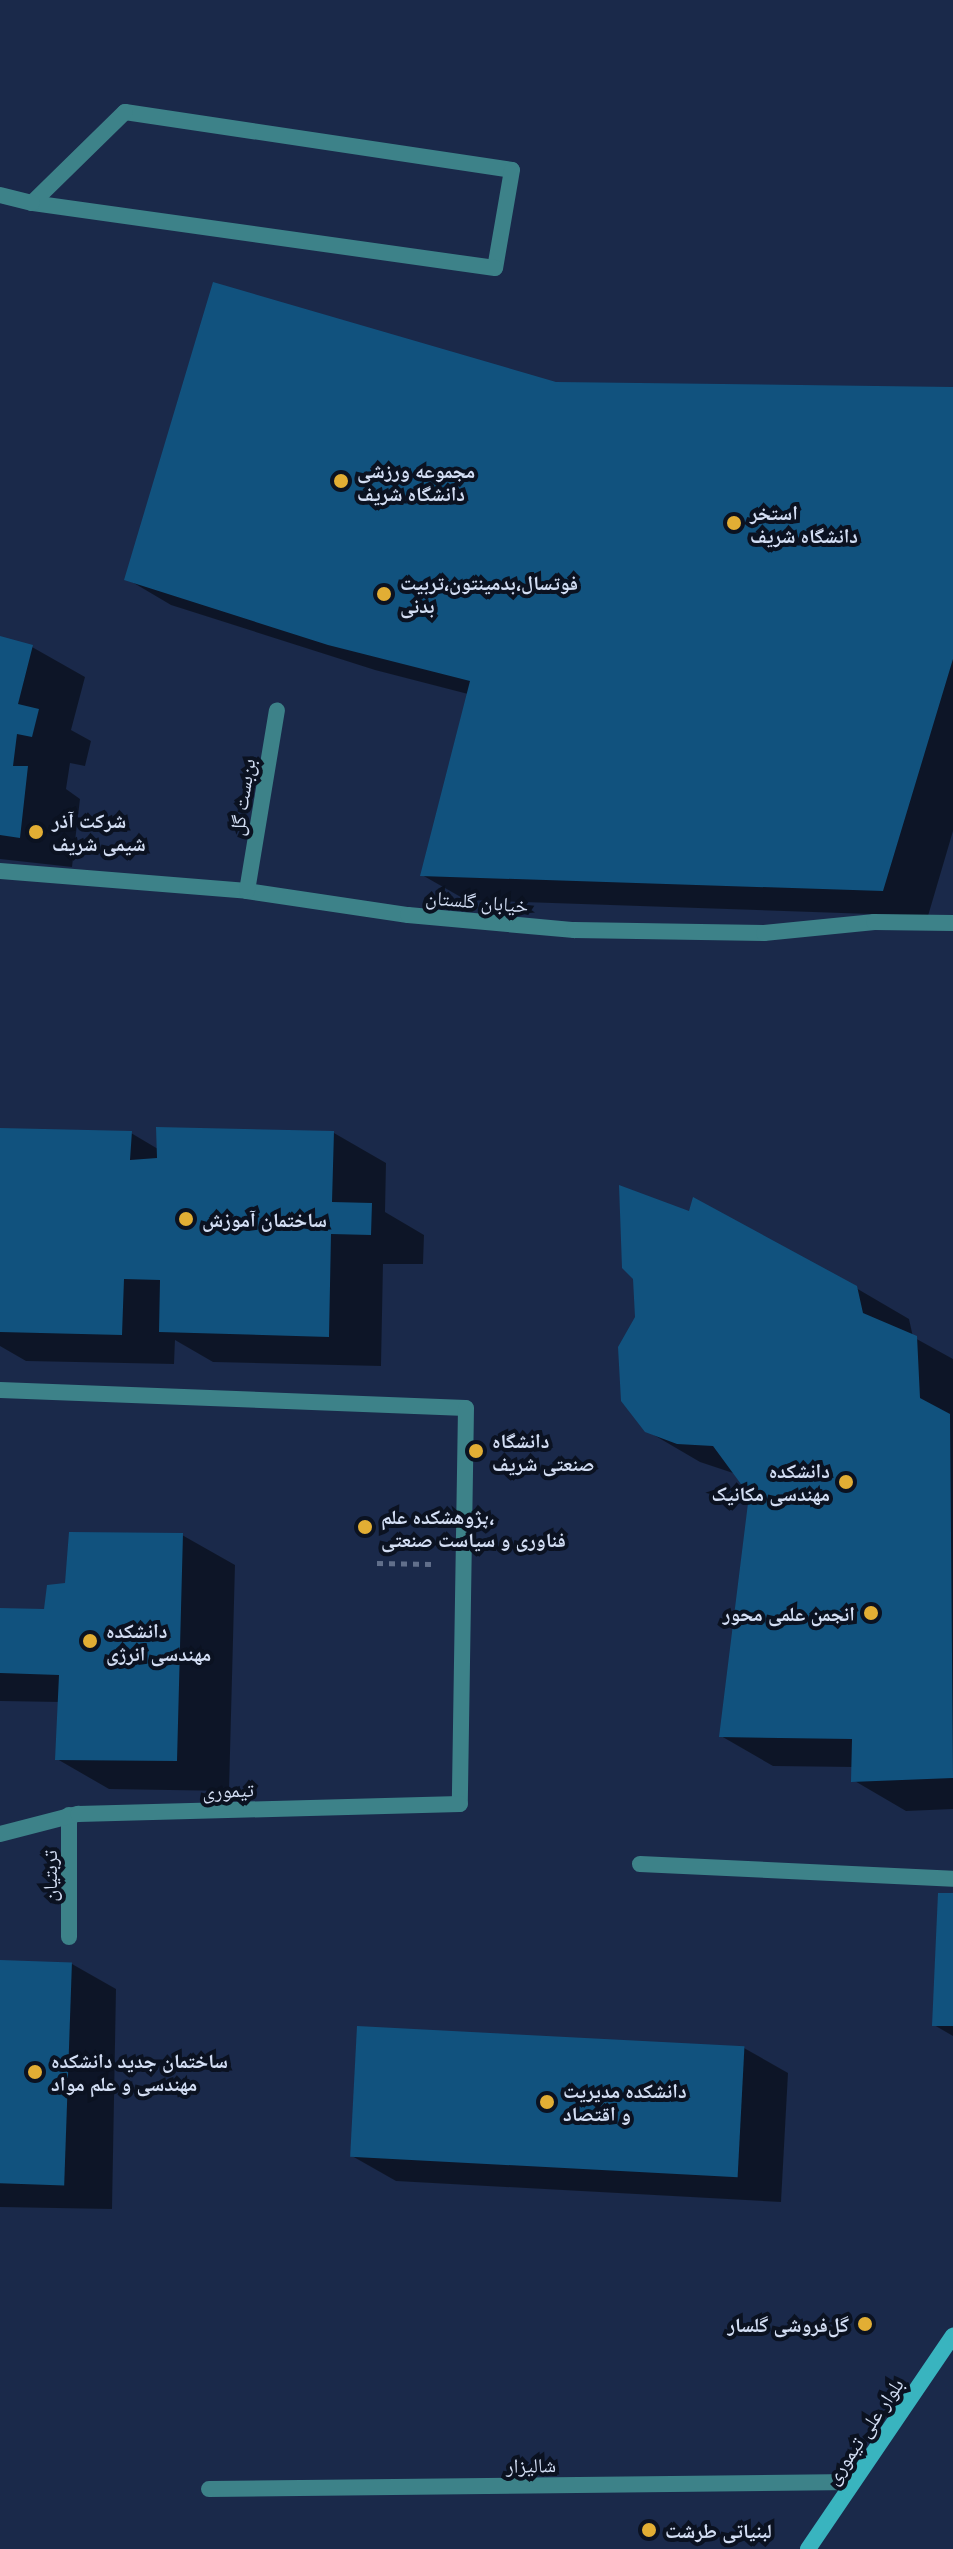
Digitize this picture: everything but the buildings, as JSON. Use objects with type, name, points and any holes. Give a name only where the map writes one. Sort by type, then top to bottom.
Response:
[{"type":"main road","name":"بلوار علی تیموری","points":[[808,2549],[953,2336]]},
{"type":"street","points":[[0,195],[32,203],[495,268],[512,170],[125,112],[32,203]]},
{"type":"street","name":"بن‌‌بست گل","points":[[247,891],[277,710]]},
{"type":"street","name":"خیابان گلستان","points":[[0,871],[247,891],[408,915],[574,930],[764,933],[874,922],[953,923]]},
{"type":"street","points":[[0,1390],[466,1408],[464,1565]]},
{"type":"street","name":"تیموری","points":[[0,1834],[69,1815],[460,1804],[464,1565]]},
{"type":"street","name":"تربتیان","points":[[69,1815],[69,1937]]},
{"type":"street","points":[[640,1864],[953,1879]]},
{"type":"street","name":"شالیزار","points":[[209,2489],[853,2482]]},
{"type":"path","points":[[377,1563],[464,1565]]},
{"type":"place","name":"مجموعه ورزشی دانشگاه شریف","points":[[341,481]]},
{"type":"place","name":"استخر دانشگاه شریف","points":[[734,523]]},
{"type":"place","name":"فوتسال،بدمینتون،تربیت بدنی","points":[[384,594]]},
{"type":"place","name":"شرکت آذر شیمی شریف","points":[[36,832]]},
{"type":"place","name":"ساختمان آموزش","points":[[186,1219]]},
{"type":"place","name":"دانشگاه صنعتی شریف","points":[[476,1451]]},
{"type":"place","name":"دانشکده مهندسی مکانیک","points":[[846,1482]]},
{"type":"place","name":"پژوهشکده علم، فناوری و سیاست صنعتی","points":[[365,1527]]},
{"type":"place","name":"انجمن علمی محور","points":[[871,1613]]},
{"type":"place","name":"دانشکده مهندسی انرژی","points":[[90,1641]]},
{"type":"place","name":"ساختمان جدید دانشکده مهندسی و علم مواد","points":[[35,2072]]},
{"type":"place","name":"دانشکده مدیریت و اقتصاد","points":[[547,2102]]},
{"type":"place","name":"گل‌فروشی گلسار","points":[[865,2324]]},
{"type":"place","name":"لبنیاتی طرشت","points":[[649,2530]]}]
